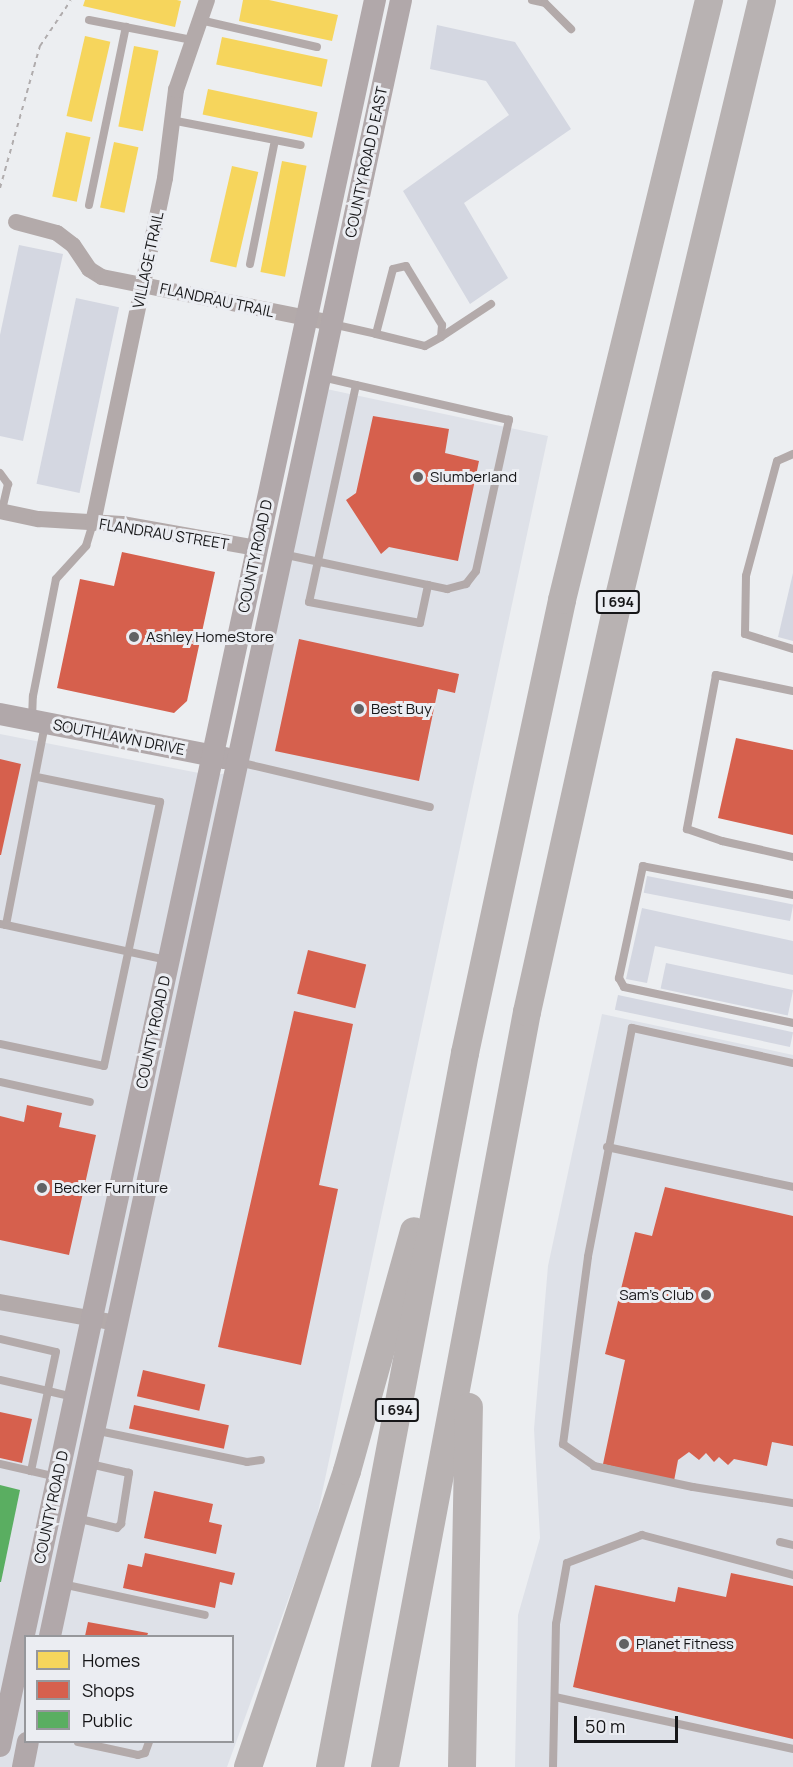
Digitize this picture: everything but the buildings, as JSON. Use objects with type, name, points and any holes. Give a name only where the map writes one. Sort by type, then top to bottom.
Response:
[{"type":"highway","name":"I 694","points":[[330,1767],[465,1053],[562,600],[709,0]]},
{"type":"highway","name":"I 694","points":[[385,1767],[527,1011],[617,605],[762,0]]},
{"type":"highway","points":[[248,1767],[347,1471],[465,1053]]},
{"type":"highway","points":[[462,1767],[465,1441],[490,1208]]},
{"type":"street","name":"VILLAGE TRAIL","points":[[93,523],[165,178],[171,120],[192,40],[207,0]]},
{"type":"street","name":"COUNTY ROAD D EAST","points":[[306,318],[375,0]]},
{"type":"street","name":"COUNTY ROAD D EAST","points":[[332,323],[401,0]]},
{"type":"street","name":"FLANDRAU TRAIL","points":[[16,222],[57,233],[99,276],[332,323]]},
{"type":"street","name":"COUNTY ROAD D","points":[[0,1746],[7,1673],[58,1477],[306,318]]},
{"type":"street","name":"COUNTY ROAD D","points":[[50,1635],[332,323]]},
{"type":"street","name":"FLANDRAU STREET","points":[[1,511],[39,519],[93,523],[257,548]]},
{"type":"street","name":"SOUTHLAWN DRIVE","points":[[0,714],[237,761]]},
{"type":"street","points":[[0,1302],[92,1321],[117,1323]]},
{"type":"street","points":[[25,1767],[28,1743]]},
{"type":"lane","points":[[532,0],[545,3],[571,29]]},
{"type":"lane","points":[[90,20],[192,40]]},
{"type":"lane","points":[[200,20],[317,47]]},
{"type":"lane","points":[[89,205],[126,27]]},
{"type":"lane","points":[[171,120],[301,145]]},
{"type":"lane","points":[[250,264],[275,140]]},
{"type":"lane","points":[[376,334],[393,269],[406,266],[442,325],[441,337]]},
{"type":"lane","points":[[332,323],[425,346],[491,304]]},
{"type":"lane","points":[[282,554],[428,585],[458,588],[472,579],[476,571],[510,420],[320,377]]},
{"type":"lane","points":[[356,385],[309,602],[420,623],[428,585]]},
{"type":"lane","points":[[793,454],[777,461],[746,576],[745,634],[793,649]]},
{"type":"lane","points":[[0,473],[8,484],[1,511]]},
{"type":"lane","points":[[93,523],[86,546],[56,579],[33,696],[39,721],[37,777],[3,925],[168,961]]},
{"type":"lane","points":[[793,691],[716,675],[687,829],[722,841],[793,857]]},
{"type":"lane","points":[[237,761],[430,807]]},
{"type":"lane","points":[[0,1044],[104,1066],[160,802],[37,777]]},
{"type":"lane","points":[[793,895],[643,866],[619,978],[624,987],[793,1023]]},
{"type":"lane","points":[[793,1063],[632,1028],[607,1147],[563,1444],[594,1466],[693,1487],[793,1503]]},
{"type":"lane","points":[[0,1082],[90,1102]]},
{"type":"lane","points":[[607,1147],[793,1187]]},
{"type":"lane","points":[[0,1339],[56,1352],[32,1471]]},
{"type":"lane","points":[[0,1380],[75,1398]]},
{"type":"lane","points":[[94,1430],[248,1462],[261,1460]]},
{"type":"lane","points":[[75,1518],[117,1528],[122,1524],[131,1479],[129,1473],[87,1463]]},
{"type":"lane","points":[[0,1464],[58,1477]]},
{"type":"lane","points":[[553,1767],[556,1624],[567,1563],[642,1535],[793,1575]]},
{"type":"lane","points":[[780,1542],[793,1545]]},
{"type":"lane","points":[[61,1584],[205,1615]]},
{"type":"lane","points":[[555,1697],[793,1749]]},
{"type":"lane","points":[[83,1743],[138,1755],[145,1753],[149,1743]]},
{"type":"path","points":[[0,188],[40,46],[70,7],[70,0]]},
{"type":"shaded area","points":[[317,387],[548,436],[315,1526],[227,1767],[0,1767],[0,734],[209,775],[233,773]]},
{"type":"shaded area","points":[[602,1014],[793,1055],[793,1767],[515,1767],[518,1615],[540,1538],[534,1429],[548,1266]]},
{"type":"place","name":"Slumberland","points":[[418,477]]},
{"type":"place","name":"Ashley HomeStore","points":[[134,637]]},
{"type":"place","name":"Best Buy","points":[[359,709]]},
{"type":"place","name":"Becker Furniture","points":[[42,1188]]},
{"type":"place","name":"Sam's Club","points":[[706,1295]]},
{"type":"place","name":"Planet Fitness","points":[[624,1644]]}]
